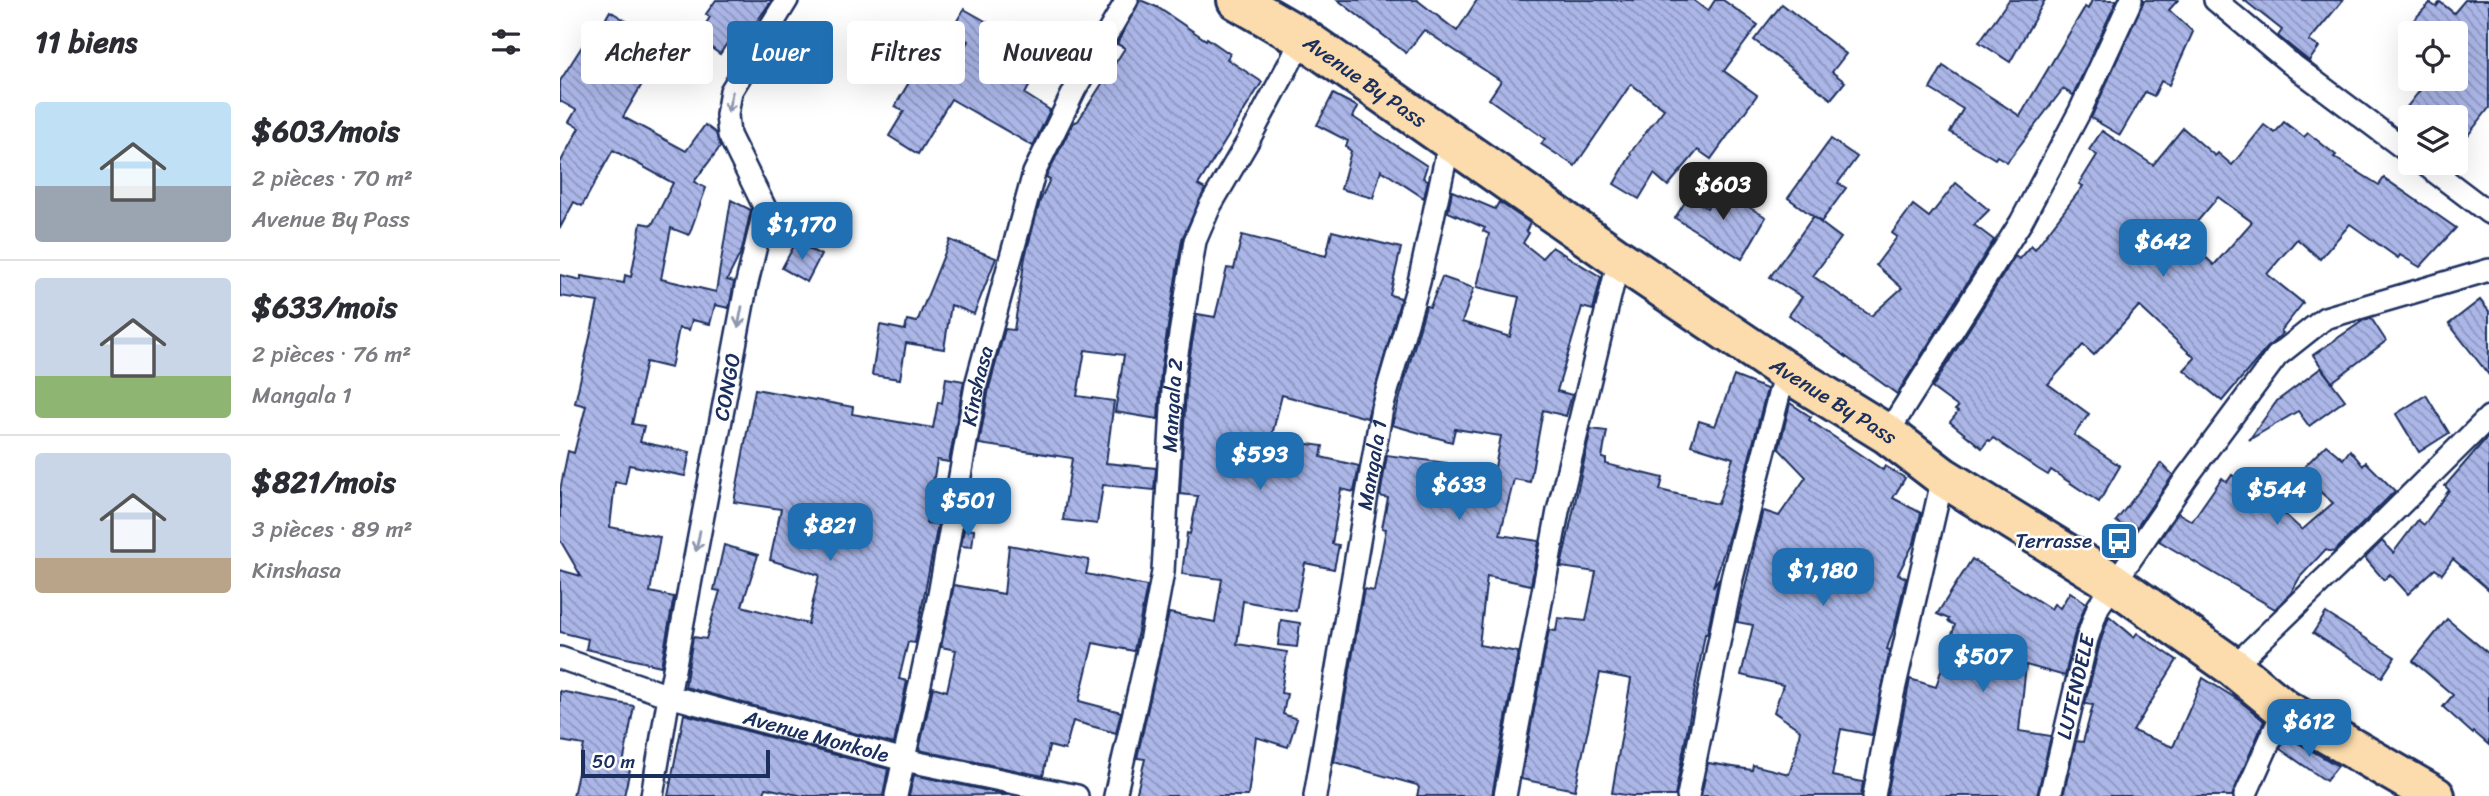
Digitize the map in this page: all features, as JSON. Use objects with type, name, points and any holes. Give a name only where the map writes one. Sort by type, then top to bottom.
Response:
[{"type":"highway","name":"Avenue By Pass","points":[[1237,0],[1303,38],[1619,259],[1785,371],[1887,434],[1944,477],[2113,583],[2233,667],[2284,709],[2430,795]]},
{"type":"street","name":"CONGO","points":[[652,796],[668,696],[746,287],[765,208],[729,135],[727,115],[731,92],[787,0]]},
{"type":"street","name":"Kinshasa","points":[[895,796],[939,595],[976,385],[1034,173],[1075,89],[1127,0]]},
{"type":"street","points":[[1887,434],[2021,222],[2080,111],[2131,0]]},
{"type":"street","points":[[2215,0],[2290,63],[2398,144]]},
{"type":"street","name":"Mangala 2","points":[[1115,796],[1163,572],[1174,372],[1195,241],[1210,206],[1303,38]]},
{"type":"street","name":"Mangala 1","points":[[1315,796],[1382,408],[1419,282],[1450,139]]},
{"type":"street","points":[[2439,175],[2489,213]]},
{"type":"street","points":[[1505,796],[1558,511],[1619,259]]},
{"type":"street","name":"LUTENDELE","points":[[2050,796],[2087,639],[2098,607],[2188,477],[2277,356],[2325,318],[2489,270]]},
{"type":"street","points":[[1688,796],[1732,578],[1785,371]]},
{"type":"street","points":[[2233,667],[2489,417]]},
{"type":"street","points":[[1874,796],[1894,694],[1944,477]]},
{"type":"street","name":"Avenue Monkole","points":[[560,658],[668,696],[904,760],[1077,796]]},
{"type":"street","points":[[2245,796],[2284,709]]},
{"type":"building","points":[[716,0],[772,0],[757,21],[727,21],[727,43],[720,54],[713,49],[713,21],[708,21],[710,17],[706,14]]},
{"type":"building","points":[[1140,0],[1157,7],[1206,40],[1207,38],[1230,54],[1227,59],[1262,82],[1198,185],[1205,189],[1182,239],[1161,370],[1158,419],[1115,412],[1124,355],[1085,350],[1077,396],[1114,401],[1106,463],[1156,468],[1154,490],[1103,485],[1097,524],[1063,520],[1072,458],[979,444],[989,388],[1005,329],[1014,330],[1025,257],[1040,201],[1050,179],[1046,177],[1073,123],[1078,121],[1102,84],[1117,84],[1117,60],[1125,48],[1117,44]]},
{"type":"building","points":[[1338,0],[1417,0],[1457,31],[1477,0],[1693,0],[1708,11],[1715,0],[1723,0],[1758,25],[1724,71],[1757,95],[1711,159],[1698,150],[1668,186],[1654,174],[1639,199],[1614,184],[1630,153],[1664,109],[1631,84],[1575,166],[1541,144],[1545,139],[1489,99],[1501,81],[1424,30],[1406,53]]},
{"type":"building","points":[[2009,0],[2045,0],[2010,62],[1979,42]]},
{"type":"building","points":[[2092,0],[2117,0],[2073,95],[2063,89],[2007,162],[1997,156],[1995,159],[1950,132],[1963,109],[1930,89],[1943,66],[2020,116],[2085,7],[2088,9]]},
{"type":"building","points":[[2144,0],[2178,0],[2169,10],[2193,32],[2169,85],[2161,81],[2154,96],[2145,92],[2120,135],[2091,118]]},
{"type":"building","points":[[2244,0],[2343,0],[2309,41],[2319,47],[2309,61],[2278,36],[2282,30]]},
{"type":"building","points":[[2465,0],[2489,0],[2489,108],[2468,135],[2468,105],[2408,105],[2420,91],[2468,91],[2468,21],[2413,21],[2430,3],[2436,7],[2440,2],[2454,13]]},
{"type":"building","points":[[1782,4],[1846,54],[1832,72],[1845,82],[1831,99],[1754,40]]},
{"type":"building","points":[[964,9],[985,21],[979,21],[979,84],[1030,84],[1025,94],[1050,110],[1033,146],[951,99],[918,154],[889,136],[904,111],[895,106],[908,84],[965,84],[965,46],[968,41],[965,39],[965,21],[957,21]]},
{"type":"building","points":[[610,11],[626,21],[604,21]]},
{"type":"building","points":[[581,48],[581,84],[642,84],[623,117],[686,151],[705,125],[716,133],[720,147],[694,182],[706,188],[689,235],[671,228],[661,279],[716,292],[731,200],[751,210],[742,250],[727,280],[734,282],[729,308],[715,305],[710,324],[692,320],[689,330],[679,328],[671,368],[646,362],[632,424],[644,426],[640,442],[690,452],[685,476],[629,465],[625,484],[615,482],[610,527],[660,537],[650,592],[674,597],[661,666],[586,649],[588,639],[560,632],[560,570],[581,576],[560,540],[560,490],[568,451],[574,453],[586,406],[575,403],[598,302],[560,296],[560,275],[581,280],[581,276],[624,283],[625,275],[631,277],[641,223],[652,225],[673,183],[613,150],[582,206],[574,202],[560,228],[560,163],[579,128],[569,122],[576,110],[560,101],[560,81]]},
{"type":"building","points":[[1333,94],[1358,107],[1353,117],[1427,166],[1423,178],[1428,180],[1424,198],[1381,170],[1373,198],[1341,189],[1351,151],[1346,147],[1348,141],[1317,125]]},
{"type":"building","points":[[2284,122],[2304,137],[2308,133],[2336,155],[2334,157],[2379,185],[2384,178],[2456,228],[2420,267],[2400,255],[2398,258],[2350,224],[2320,259],[2297,239],[2267,274],[2303,303],[2281,331],[2283,333],[2222,401],[2184,370],[2195,358],[2139,306],[2094,355],[2083,345],[2048,384],[2089,414],[2074,435],[2120,466],[2099,502],[2051,470],[2048,475],[2038,469],[1993,438],[1982,448],[1950,422],[1958,412],[1955,410],[1958,407],[1932,388],[2015,256],[2019,259],[2031,245],[2035,249],[2083,186],[2079,184],[2097,155],[2089,150],[2102,131],[2153,165],[2183,128],[2215,156],[2218,153],[2232,165],[2264,125],[2275,133]],"holes":[[[2218,197],[2252,222],[2214,265],[2184,237]]]},
{"type":"building","points":[[1831,139],[1857,157],[1838,183],[1846,188],[1821,222],[1788,198]]},
{"type":"building","points":[[1956,183],[1989,210],[1974,225],[1994,240],[1897,394],[1789,315],[1802,297],[1770,277],[1813,217],[1841,238],[1813,276],[1871,316],[1902,288],[1876,265],[1897,237],[1892,233],[1913,205],[1929,217]]},
{"type":"building","points":[[1717,189],[1766,217],[1742,259],[1675,218],[1689,196],[1707,208]]},
{"type":"building","points":[[1452,191],[1495,209],[1499,202],[1530,223],[1526,231],[1529,233],[1523,243],[1542,258],[1552,247],[1601,277],[1593,310],[1582,307],[1557,391],[1572,395],[1566,416],[1543,410],[1530,482],[1514,479],[1500,535],[1539,541],[1531,585],[1487,576],[1479,645],[1518,652],[1492,796],[1417,796],[1417,785],[1334,762],[1364,589],[1374,591],[1386,529],[1382,528],[1388,498],[1380,496],[1387,455],[1447,463],[1441,488],[1489,498],[1501,436],[1455,429],[1452,442],[1392,425],[1426,306],[1430,307],[1442,277],[1474,288],[1462,322],[1510,337],[1519,297],[1477,287],[1489,234],[1483,231],[1485,228],[1448,212]]},
{"type":"building","points":[[1332,231],[1401,248],[1390,295],[1401,298],[1367,418],[1282,395],[1271,439],[1323,446],[1321,457],[1359,466],[1354,492],[1341,489],[1332,544],[1339,545],[1334,569],[1305,563],[1296,611],[1243,601],[1237,644],[1287,652],[1281,693],[1287,694],[1283,714],[1297,719],[1288,747],[1256,737],[1248,796],[1136,796],[1145,759],[1137,758],[1169,613],[1215,622],[1222,579],[1182,574],[1187,533],[1190,534],[1198,496],[1180,494],[1187,373],[1197,314],[1215,317],[1227,268],[1234,269],[1242,235],[1326,256]]},
{"type":"building","points":[[950,240],[996,258],[974,314],[951,305],[944,349],[906,343],[900,379],[872,375],[880,325],[905,330],[907,320],[917,322]]},
{"type":"building","points":[[796,242],[821,255],[807,282],[782,268]]},
{"type":"building","points":[[2480,300],[2489,311],[2489,375],[2449,324]]},
{"type":"building","points":[[2371,318],[2386,341],[2332,382],[2313,355]]},
{"type":"building","points":[[2321,368],[2345,400],[2309,426],[2298,411],[2249,440],[2277,401]]},
{"type":"building","points":[[1734,376],[1767,389],[1731,529],[1713,587],[1719,578],[1705,634],[1675,796],[1612,793],[1631,679],[1600,673],[1575,790],[1521,779],[1549,630],[1556,631],[1558,618],[1586,621],[1596,572],[1561,567],[1591,429],[1607,431],[1602,458],[1606,459],[1606,464],[1663,478],[1660,490],[1718,504],[1733,458],[1691,445],[1699,421],[1715,426]]},
{"type":"building","points":[[946,378],[964,381],[949,462],[937,460],[926,523],[938,524],[915,643],[908,642],[899,679],[907,681],[894,744],[685,687],[693,637],[706,639],[720,591],[714,590],[724,545],[758,555],[742,606],[808,624],[819,575],[770,560],[781,509],[734,502],[755,389],[853,407],[852,414],[933,428],[938,402],[942,403]]},
{"type":"building","points":[[2426,395],[2449,433],[2419,452],[2396,414]]},
{"type":"building","points":[[1790,403],[1811,417],[1809,420],[1883,470],[1885,466],[1905,478],[1893,498],[1921,513],[1914,543],[1898,574],[1906,578],[1887,649],[1890,650],[1872,735],[1841,729],[1832,776],[1863,782],[1861,796],[1701,796],[1708,763],[1752,770],[1753,765],[1789,774],[1796,753],[1800,730],[1774,712],[1783,685],[1741,675],[1753,625],[1737,622],[1762,514],[1764,511],[1779,516],[1806,477],[1779,449]]},
{"type":"building","points":[[2489,435],[2489,590],[2453,559],[2442,574],[2435,569],[2408,594],[2390,574],[2384,580],[2365,558],[2382,541],[2393,553],[2418,520],[2424,525],[2449,490],[2445,486]]},
{"type":"building","points":[[2326,445],[2343,459],[2350,450],[2363,466],[2366,462],[2395,491],[2334,552],[2325,550],[2275,609],[2159,541],[2178,513],[2192,521],[2222,478],[2227,482],[2232,475],[2278,508],[2302,530],[2333,503],[2298,473]]},
{"type":"building","points":[[2161,463],[2173,475],[2132,534],[2116,521]]},
{"type":"building","points":[[964,529],[974,530],[972,547],[961,546]]},
{"type":"building","points":[[1009,545],[1089,560],[1086,574],[1147,586],[1134,651],[1093,643],[1079,701],[1121,712],[1116,733],[1073,721],[1065,750],[1049,746],[1043,776],[919,750],[933,687],[947,691],[956,650],[941,647],[954,585],[1004,594]]},
{"type":"building","points":[[1972,559],[2051,609],[2054,604],[2060,608],[2070,592],[2086,603],[2074,636],[2065,676],[2026,665],[2019,731],[2051,736],[2037,796],[1887,796],[1910,679],[1936,687],[1955,625],[1937,614]]},
{"type":"building","points":[[2326,613],[2395,657],[2382,677],[2313,633]]},
{"type":"building","points":[[2109,616],[2134,637],[2137,633],[2177,660],[2133,731],[2173,747],[2203,678],[2240,701],[2264,721],[2232,796],[2063,796],[2076,741],[2083,742],[2093,705],[2085,704]]},
{"type":"building","points":[[2447,619],[2489,654],[2489,745],[2443,707],[2453,695],[2413,661]]},
{"type":"building","points":[[1281,620],[1300,623],[1297,647],[1278,645]]},
{"type":"building","points":[[560,691],[634,706],[623,764],[631,765],[624,796],[573,796],[584,745],[560,741]]},
{"type":"building","points":[[684,714],[888,769],[883,796],[803,796],[766,788],[763,796],[668,796]]},
{"type":"building","points":[[2286,736],[2338,766],[2326,781],[2280,749]]},
{"type":"building","points":[[914,775],[1008,795],[909,796]]},
{"type":"place","name":"Terrasse","points":[[2119,541]]}]
